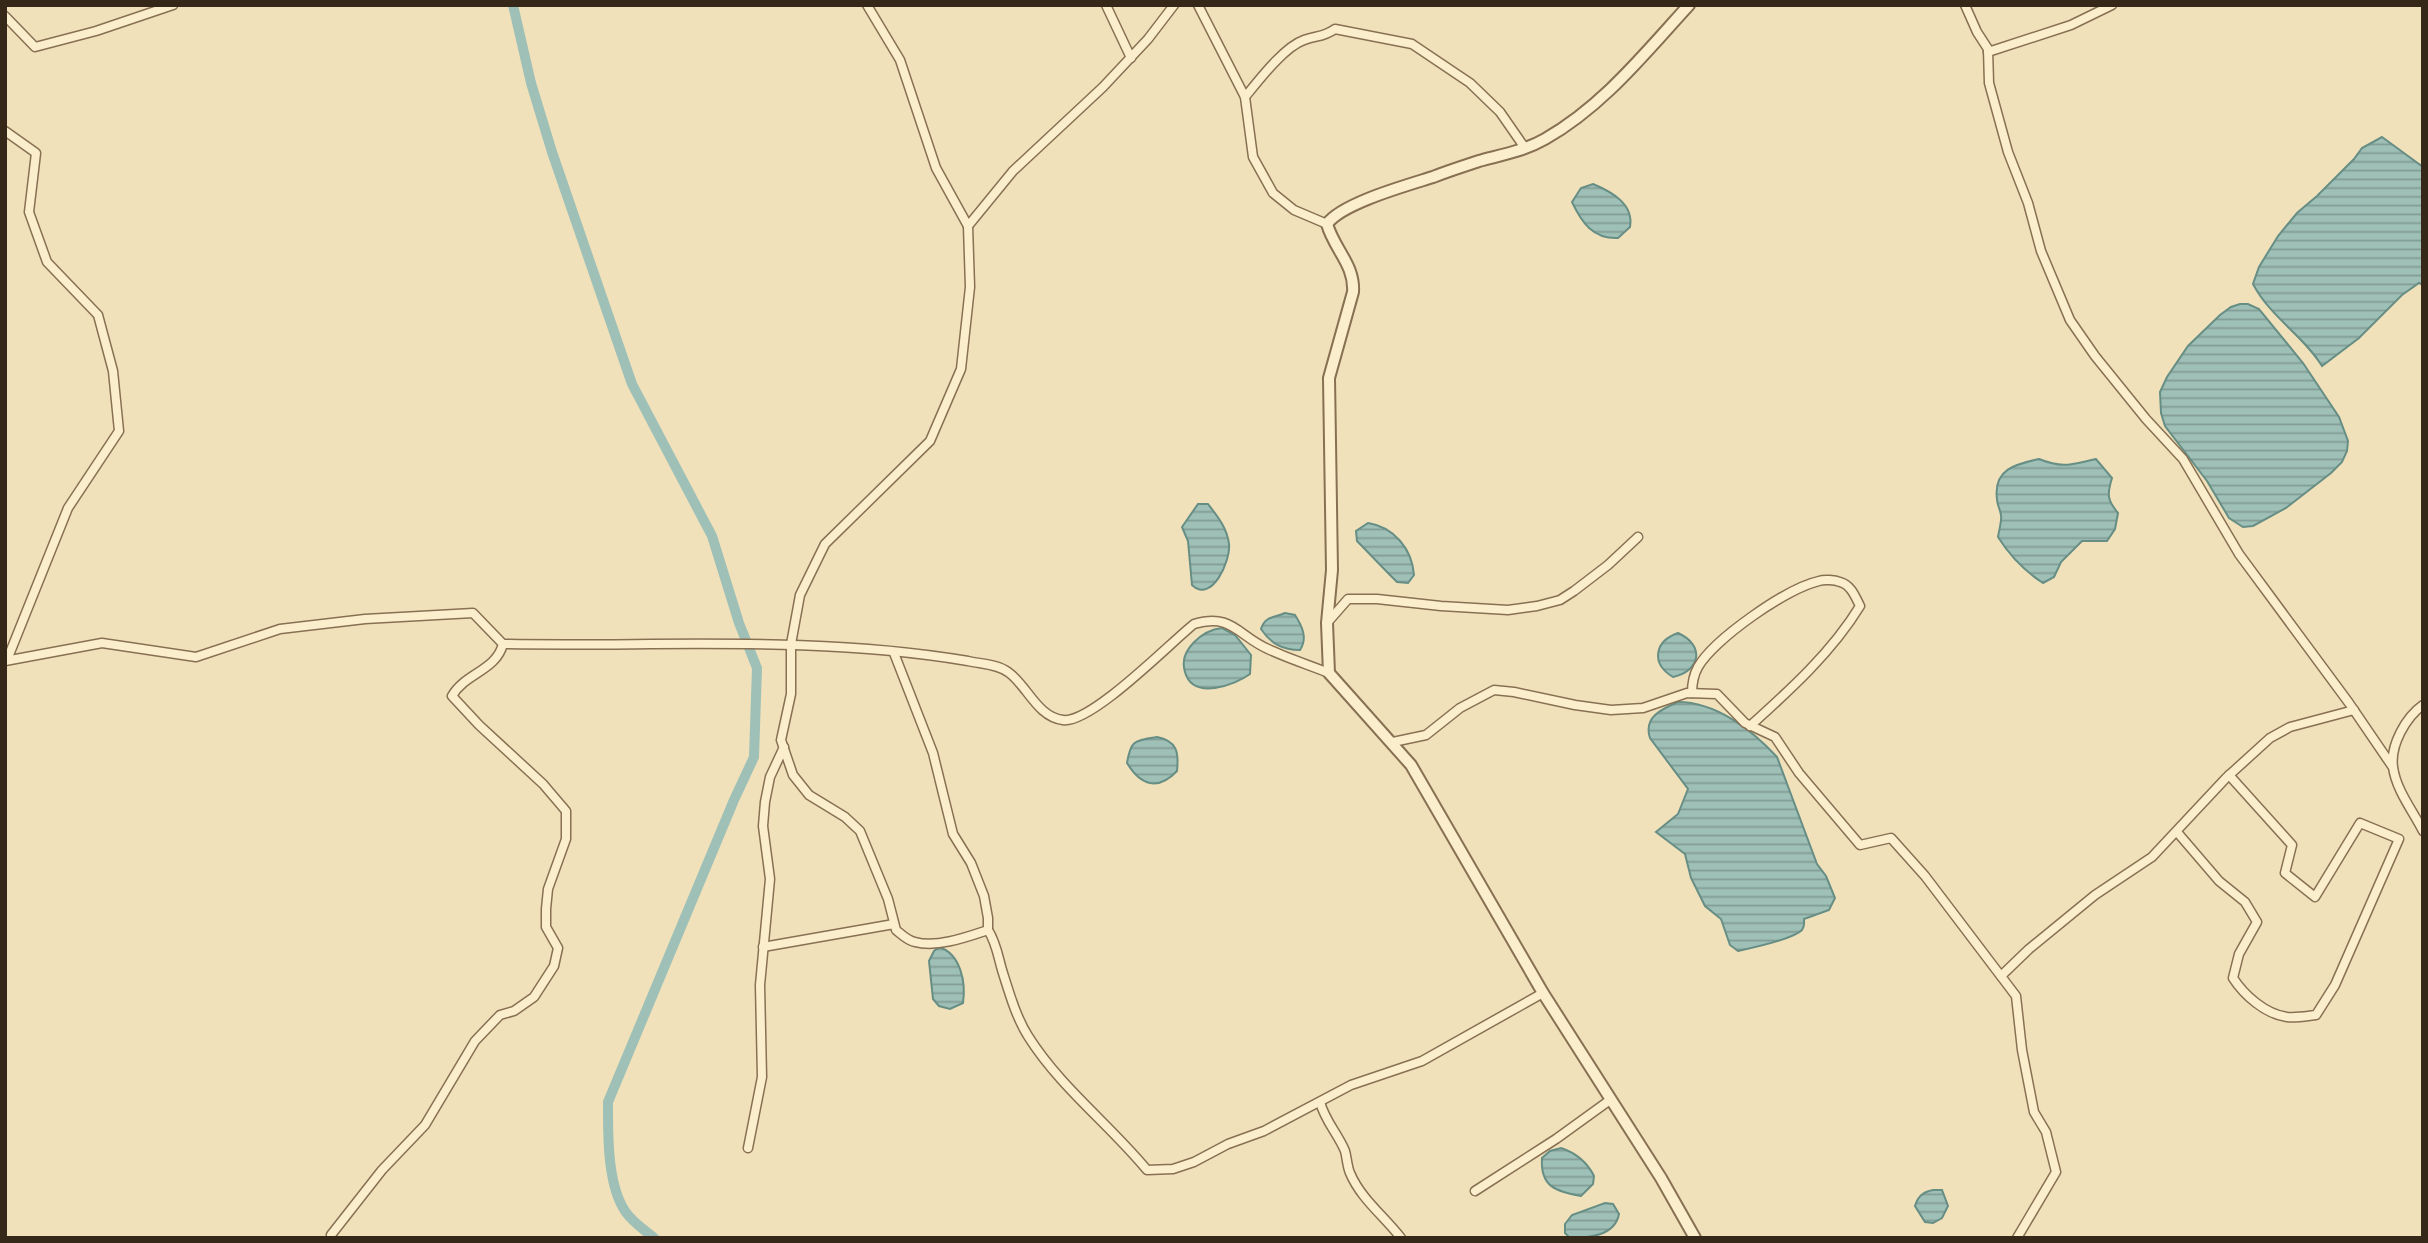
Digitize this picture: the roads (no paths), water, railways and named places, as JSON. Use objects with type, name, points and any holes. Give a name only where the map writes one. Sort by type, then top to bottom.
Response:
[{"type":"street","points":[[5,16],[35,47],[96,31],[173,5]]},
{"type":"street","points":[[867,5],[900,60],[936,168],[968,226],[970,288],[961,369],[930,441],[825,544],[800,595],[791,644],[791,694],[781,740],[793,775],[809,795],[845,817],[860,831],[888,899],[896,930],[912,942],[931,944],[988,930]]},
{"type":"street","points":[[1106,5],[1131,58]]},
{"type":"street","points":[[968,226],[1013,171],[1131,58],[1174,5]]},
{"type":"street","points":[[1198,5],[1245,97],[1253,157],[1273,192],[1294,210],[1327,224],[1354,282],[1329,378],[1332,570],[1327,622],[1329,673]]},
{"type":"street","points":[[1327,224],[1353,206],[1463,166],[1525,148],[1544,139],[1590,108],[1629,72],[1689,5]]},
{"type":"street","points":[[1965,5],[1988,52],[1989,83],[2008,152],[2028,203],[2042,251],[2070,320],[2146,419],[2183,458],[2239,554],[2392,765],[2402,793],[2423,831]]},
{"type":"street","points":[[1988,52],[2071,25],[2112,5]]},
{"type":"street","points":[[1245,97],[1290,49],[1304,40],[1324,37],[1335,29],[1353,31],[1412,44],[1470,83],[1500,111],[1525,148]]},
{"type":"street","points":[[5,131],[36,153],[29,212],[47,262],[98,315],[113,371],[119,430],[68,508],[6,661]]},
{"type":"street","points":[[1327,622],[1348,599],[1508,610],[1560,600],[1608,565],[1638,537]]},
{"type":"street","points":[[1692,693],[1692,679],[1696,669],[1722,639],[1787,594],[1820,580],[1843,582],[1853,591],[1860,606],[1846,629],[1780,699],[1750,726]]},
{"type":"street","points":[[6,661],[102,643],[196,657],[280,629],[473,613],[502,644],[791,644],[950,658],[999,667],[1015,678],[1048,714],[1063,721],[1078,717],[1111,697],[1194,624],[1209,620],[1225,622],[1265,648],[1329,673],[1410,765],[1543,993],[1661,1178],[1695,1238]]},
{"type":"street","points":[[332,1238],[331,1235],[382,1170],[425,1125],[475,1041],[500,1016],[514,1012],[534,997],[554,966],[558,948],[547,927],[546,909],[548,889],[566,839],[566,811],[543,784],[452,696],[458,686],[494,663],[502,644]]},
{"type":"street","points":[[894,653],[933,753],[953,834],[971,863],[984,896],[988,930],[993,937],[1007,987],[1027,1033],[1065,1083],[1147,1170],[1173,1168],[1194,1162],[1228,1144],[1264,1131],[1351,1086],[1422,1061],[1543,993]]},
{"type":"street","points":[[1392,743],[1426,735],[1460,708],[1494,690],[1611,710],[1643,708],[1687,692],[1717,694],[1750,726],[1775,737],[1799,773],[1860,845],[1891,838],[1925,876],[2016,996],[2022,1050],[2034,1112],[2046,1132],[2056,1172],[2017,1238]]},
{"type":"street","points":[[2392,765],[2398,737],[2406,720],[2423,705]]},
{"type":"street","points":[[2001,976],[2029,949],[2095,895],[2152,858],[2229,775],[2270,738],[2290,727],[2354,710]]},
{"type":"street","points":[[748,1148],[762,1077],[760,985],[770,879],[763,826],[765,802],[770,777],[783,747]]},
{"type":"street","points":[[2177,832],[2219,881],[2245,902],[2258,922],[2239,954],[2233,978],[2242,992],[2262,1007],[2285,1017],[2316,1015],[2334,985],[2399,839],[2360,823],[2315,897],[2285,873],[2292,845],[2229,775]]},
{"type":"street","points":[[764,947],[894,924]]},
{"type":"street","points":[[1475,1191],[1556,1139],[1610,1100]]},
{"type":"street","points":[[1320,1102],[1324,1116],[1345,1152],[1353,1180],[1379,1216],[1401,1238]]},
{"type":"water","points":[[2382,137],[2423,167],[2423,285],[2419,283],[2402,295],[2359,338],[2322,366],[2306,345],[2269,307],[2253,284],[2259,267],[2278,236],[2297,213],[2354,159],[2362,148]]},
{"type":"water","points":[[1593,184],[1614,195],[1629,212],[1630,227],[1618,238],[1595,233],[1580,217],[1572,202],[1581,188]]},
{"type":"water","points":[[2240,304],[2259,309],[2303,363],[2339,417],[2348,441],[2342,462],[2331,473],[2286,508],[2253,526],[2243,527],[2229,518],[2207,481],[2165,426],[2160,392],[2188,346],[2220,315]]},
{"type":"water","points":[[2039,459],[2062,465],[2096,459],[2112,478],[2109,497],[2118,513],[2115,529],[2107,541],[2082,541],[2061,562],[2054,577],[2043,583],[2018,562],[1998,537],[2001,517],[1997,489],[2002,474],[2022,463]]},
{"type":"water","points":[[1198,504],[1208,504],[1219,518],[1229,544],[1227,560],[1219,578],[1206,589],[1192,585],[1188,541],[1182,527]]},
{"type":"water","points":[[1368,523],[1386,529],[1405,548],[1413,565],[1414,575],[1408,583],[1397,582],[1357,541],[1356,531]]},
{"type":"water","points":[[1285,613],[1295,615],[1302,628],[1304,641],[1300,650],[1278,645],[1261,629],[1267,620]]},
{"type":"water","points":[[1222,628],[1235,635],[1251,655],[1250,674],[1225,686],[1196,686],[1189,681],[1185,672],[1185,656],[1200,637]]},
{"type":"water","points":[[1678,633],[1693,644],[1696,657],[1689,669],[1673,677],[1661,665],[1658,653],[1664,641]]},
{"type":"water","points":[[1678,702],[1706,707],[1732,719],[1777,757],[1817,864],[1826,876],[1835,898],[1829,910],[1804,919],[1802,930],[1790,937],[1738,951],[1730,945],[1721,919],[1705,906],[1691,878],[1685,854],[1656,832],[1678,814],[1688,789],[1650,738],[1649,724],[1660,711]]},
{"type":"water","points":[[1157,737],[1169,741],[1175,748],[1178,758],[1177,771],[1163,781],[1150,783],[1138,777],[1127,763],[1130,749],[1135,742]]},
{"type":"water","points":[[939,947],[952,956],[963,978],[963,1003],[950,1009],[939,1006],[933,999],[929,961]]},
{"type":"water","points":[[1561,1148],[1580,1159],[1594,1176],[1593,1184],[1581,1196],[1558,1190],[1547,1182],[1544,1176],[1542,1158],[1550,1151]]},
{"type":"water","points":[[1942,1190],[1948,1206],[1942,1218],[1933,1223],[1925,1222],[1915,1206],[1921,1195]]},
{"type":"water","points":[[1605,1203],[1613,1204],[1619,1214],[1612,1227],[1600,1234],[1585,1237],[1570,1238],[1565,1233],[1565,1224],[1572,1215]]},
{"type":"waterway","points":[[513,5],[531,83],[552,152],[632,384],[712,536],[739,623],[757,668],[754,757],[608,1102],[610,1158],[619,1200],[628,1215],[654,1238]]}]
